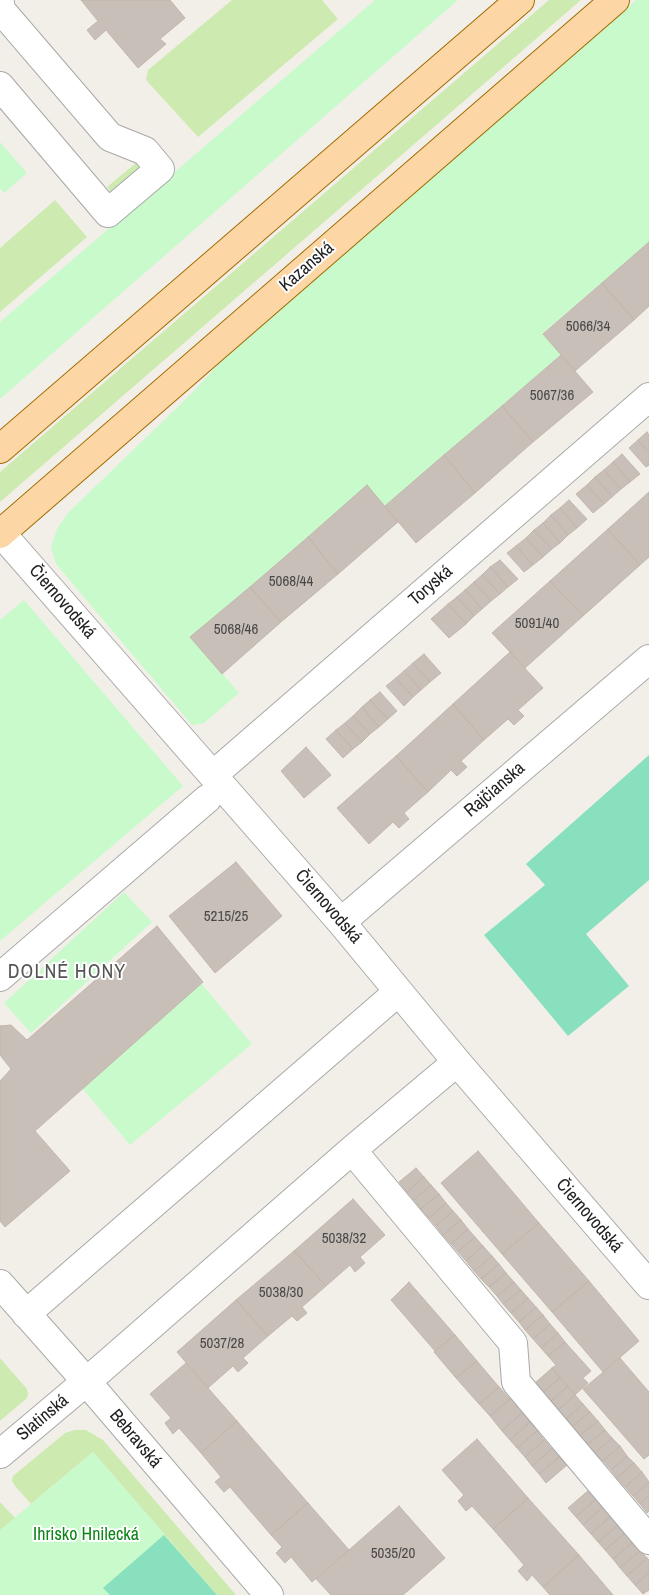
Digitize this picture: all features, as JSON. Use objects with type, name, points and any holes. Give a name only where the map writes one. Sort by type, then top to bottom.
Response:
[{"type":"main road","points":[[0,449],[520,0]]},
{"type":"main road","name":"Kazanská","points":[[1,534],[615,0]]},
{"type":"street","points":[[0,3],[1,10],[110,137],[145,151],[160,169],[108,212],[0,86]]},
{"type":"street","name":"Toryská","points":[[0,977],[210,787],[649,397]]},
{"type":"street","name":"Čiernovodská","points":[[1,534],[210,787],[341,922],[457,1062],[649,1286]]},
{"type":"street","name":"Rajčianska","points":[[341,922],[649,659]]},
{"type":"street","points":[[26,1314],[398,992]]},
{"type":"street","name":"Slatinská","points":[[0,1454],[352,1150],[457,1062]]},
{"type":"street","points":[[352,1150],[514,1343],[516,1382],[649,1540]]},
{"type":"street","name":"Bebravská","points":[[0,1284],[86,1381],[269,1595]]},
{"type":"green space","points":[[232,0],[322,0],[338,19],[198,137],[146,80],[148,70]]},
{"type":"green space","points":[[375,0],[458,0],[0,399],[0,322]]},
{"type":"green space","points":[[549,0],[581,0],[0,502],[0,472]]},
{"type":"green space","points":[[636,0],[649,0],[649,242],[543,333],[561,355],[385,506],[367,486],[191,637],[239,693],[204,723],[192,725],[56,564],[51,547],[57,529],[68,513],[191,394],[249,331]]},
{"type":"green space","points":[[0,142],[27,173],[4,193],[0,188]]},
{"type":"green space","points":[[137,162],[140,165],[142,177],[115,193],[111,192],[107,187]]},
{"type":"green space","points":[[55,200],[87,237],[0,312],[0,248]]},
{"type":"green space","points":[[24,600],[183,786],[0,941],[0,620]]},
{"type":"green space","points":[[649,755],[649,880],[586,934],[629,986],[568,1036],[484,935],[545,885],[526,864]]},
{"type":"green space","points":[[124,892],[152,922],[31,1033],[4,1003]]},
{"type":"green space","points":[[201,983],[252,1044],[130,1145],[82,1088]]},
{"type":"green space","points":[[0,1358],[27,1389],[28,1395],[26,1399],[0,1421]]},
{"type":"green space","points":[[75,1430],[86,1430],[103,1440],[236,1595],[217,1595],[93,1452],[31,1504],[15,1486],[12,1481],[13,1476],[65,1433]]},
{"type":"green space","name":"Ihrisko Hnilecká","points":[[93,1452],[217,1595],[0,1595],[0,1530]]},
{"type":"green space","points":[[0,1502],[15,1518],[0,1530]]},
{"type":"green space","points":[[164,1535],[217,1595],[110,1595],[103,1588]]},
{"type":"building","points":[[81,0],[170,0],[185,18],[160,39],[166,44],[138,68],[106,30],[95,40],[87,30],[98,21]]},
{"type":"building","points":[[649,242],[649,306],[634,320],[602,283]]},
{"type":"building","points":[[602,283],[634,320],[575,371],[543,334]]},
{"type":"building","points":[[561,355],[593,392],[533,442],[502,406]]},
{"type":"building","points":[[502,406],[533,442],[475,493],[444,455]]},
{"type":"building","points":[[647,432],[649,435],[649,452],[638,440]]},
{"type":"building","points":[[638,440],[649,452],[649,465],[646,467],[629,448]]},
{"type":"building","points":[[622,454],[640,474],[630,482],[613,462]]},
{"type":"building","points":[[444,455],[475,493],[416,543],[385,506]]},
{"type":"building","points":[[613,462],[630,482],[621,489],[604,470]]},
{"type":"building","points":[[604,470],[621,489],[612,497],[595,477]]},
{"type":"building","points":[[595,477],[612,497],[604,504],[587,485]]},
{"type":"building","points":[[367,485],[398,522],[338,574],[308,537]]},
{"type":"building","points":[[587,485],[604,504],[593,513],[576,494]]},
{"type":"building","points":[[649,492],[649,557],[640,565],[608,529]]},
{"type":"building","points":[[569,500],[587,519],[577,528],[560,508]]},
{"type":"building","points":[[560,508],[577,528],[568,535],[551,515]]},
{"type":"building","points":[[551,515],[568,535],[560,543],[543,523]]},
{"type":"building","points":[[543,523],[560,543],[552,549],[534,530]]},
{"type":"building","points":[[608,529],[640,565],[583,616],[550,581]]},
{"type":"building","points":[[534,530],[552,549],[543,557],[526,538]]},
{"type":"building","points":[[308,537],[338,574],[281,622],[250,587]]},
{"type":"building","points":[[526,538],[543,557],[533,565],[516,546]]},
{"type":"building","points":[[516,546],[533,565],[524,572],[507,553]]},
{"type":"building","points":[[500,560],[518,579],[508,587],[490,567]]},
{"type":"building","points":[[490,567],[508,587],[500,594],[482,575]]},
{"type":"building","points":[[482,575],[500,594],[491,601],[474,582]]},
{"type":"building","points":[[550,581],[583,616],[525,668],[492,633]]},
{"type":"building","points":[[474,582],[491,601],[482,609],[465,590]]},
{"type":"building","points":[[250,587],[281,622],[222,674],[190,637]]},
{"type":"building","points":[[465,590],[482,609],[474,616],[457,597]]},
{"type":"building","points":[[457,597],[474,616],[466,624],[448,604]]},
{"type":"building","points":[[448,604],[466,624],[449,638],[431,619]]},
{"type":"building","points":[[510,652],[543,688],[518,710],[524,716],[514,725],[508,719],[484,740],[453,704]]},
{"type":"building","points":[[424,654],[441,673],[430,682],[413,663]]},
{"type":"building","points":[[413,663],[430,682],[421,690],[404,671]]},
{"type":"building","points":[[404,671],[421,690],[413,697],[396,678]]},
{"type":"building","points":[[396,678],[413,697],[404,706],[386,686]]},
{"type":"building","points":[[380,692],[397,711],[388,719],[370,700]]},
{"type":"building","points":[[370,700],[388,719],[379,727],[362,707]]},
{"type":"building","points":[[453,704],[484,740],[461,761],[467,767],[457,776],[451,770],[428,792],[396,756]]},
{"type":"building","points":[[362,707],[379,727],[370,734],[353,716]]},
{"type":"building","points":[[353,716],[370,734],[362,742],[345,723]]},
{"type":"building","points":[[345,723],[362,742],[353,749],[336,730]]},
{"type":"building","points":[[336,730],[353,749],[343,758],[326,739]]},
{"type":"building","points":[[306,747],[331,775],[304,798],[281,771]]},
{"type":"building","points":[[396,756],[428,792],[404,813],[409,819],[399,828],[393,822],[369,844],[337,808]]},
{"type":"building","points":[[236,862],[282,916],[215,973],[169,916]]},
{"type":"building","points":[[157,926],[203,982],[35,1131],[70,1171],[5,1227],[0,1221],[0,1081],[11,1069],[0,1055],[0,1026],[11,1025],[27,1040]]},
{"type":"building","points":[[478,1151],[539,1223],[502,1254],[441,1183]]},
{"type":"building","points":[[416,1168],[424,1177],[407,1192],[399,1182]]},
{"type":"building","points":[[424,1177],[431,1185],[414,1200],[407,1192]]},
{"type":"building","points":[[431,1185],[439,1194],[421,1209],[414,1200]]},
{"type":"building","points":[[439,1194],[446,1203],[429,1218],[421,1209]]},
{"type":"building","points":[[353,1199],[385,1235],[360,1257],[365,1263],[355,1272],[350,1265],[326,1286],[294,1251]]},
{"type":"building","points":[[446,1203],[453,1211],[436,1226],[429,1218]]},
{"type":"building","points":[[453,1211],[461,1220],[443,1235],[436,1226]]},
{"type":"building","points":[[461,1220],[468,1229],[451,1244],[443,1235]]},
{"type":"building","points":[[539,1223],[589,1281],[552,1312],[502,1254]]},
{"type":"building","points":[[468,1229],[475,1237],[458,1252],[451,1244]]},
{"type":"building","points":[[475,1237],[483,1246],[466,1261],[458,1252]]},
{"type":"building","points":[[483,1246],[492,1256],[474,1271],[466,1261]]},
{"type":"building","points":[[294,1251],[326,1286],[302,1307],[307,1313],[297,1321],[292,1316],[268,1336],[236,1300]]},
{"type":"building","points":[[492,1256],[499,1264],[481,1279],[474,1271]]},
{"type":"building","points":[[499,1264],[506,1273],[489,1287],[481,1279]]},
{"type":"building","points":[[506,1273],[514,1282],[497,1296],[489,1287]]},
{"type":"building","points":[[589,1281],[639,1341],[603,1372],[552,1312]]},
{"type":"building","points":[[409,1282],[455,1335],[435,1351],[391,1300]]},
{"type":"building","points":[[514,1282],[521,1290],[503,1304],[497,1296]]},
{"type":"building","points":[[521,1290],[528,1298],[511,1313],[503,1304]]},
{"type":"building","points":[[528,1298],[536,1307],[519,1322],[511,1313]]},
{"type":"building","points":[[236,1300],[268,1336],[243,1358],[248,1363],[238,1372],[233,1366],[208,1388],[177,1352]]},
{"type":"building","points":[[536,1307],[543,1315],[525,1330],[519,1322]]},
{"type":"building","points":[[543,1315],[550,1324],[533,1339],[525,1330]]},
{"type":"building","points":[[550,1324],[558,1333],[541,1348],[533,1339]]},
{"type":"building","points":[[558,1333],[565,1342],[548,1356],[541,1348]]},
{"type":"building","points":[[455,1335],[477,1361],[456,1378],[434,1352]]},
{"type":"building","points":[[565,1342],[591,1371],[583,1378],[588,1383],[575,1395],[552,1368],[556,1365],[548,1356]]},
{"type":"building","points":[[620,1358],[649,1392],[649,1455],[644,1459],[583,1389]]},
{"type":"building","points":[[477,1361],[499,1387],[479,1404],[456,1378]]},
{"type":"building","points":[[186,1363],[237,1421],[201,1453],[179,1428],[173,1434],[165,1423],[171,1418],[150,1394]]},
{"type":"building","points":[[552,1368],[560,1378],[543,1392],[535,1383]]},
{"type":"building","points":[[560,1378],[568,1386],[551,1401],[543,1392]]},
{"type":"building","points":[[568,1386],[575,1395],[558,1410],[551,1401]]},
{"type":"building","points":[[499,1387],[510,1399],[490,1416],[479,1404]]},
{"type":"building","points":[[575,1395],[583,1404],[566,1419],[558,1410]]},
{"type":"building","points":[[510,1399],[522,1413],[502,1431],[490,1416]]},
{"type":"building","points":[[583,1404],[590,1412],[573,1426],[566,1419]]},
{"type":"building","points":[[590,1412],[598,1421],[580,1435],[573,1426]]},
{"type":"building","points":[[522,1413],[530,1422],[510,1440],[502,1431]]},
{"type":"building","points":[[237,1421],[308,1503],[271,1535],[230,1487],[224,1492],[215,1482],[221,1477],[201,1453]]},
{"type":"building","points":[[598,1421],[605,1430],[588,1444],[580,1435]]},
{"type":"building","points":[[530,1422],[537,1431],[517,1448],[510,1440]]},
{"type":"building","points":[[605,1430],[612,1438],[595,1453],[588,1444]]},
{"type":"building","points":[[537,1431],[544,1440],[525,1457],[517,1448]]},
{"type":"building","points":[[612,1438],[620,1446],[603,1461],[595,1453]]},
{"type":"building","points":[[477,1439],[528,1498],[493,1529],[472,1506],[466,1511],[458,1501],[464,1495],[442,1470]]},
{"type":"building","points":[[544,1440],[552,1449],[532,1466],[525,1457]]},
{"type":"building","points":[[620,1446],[627,1456],[611,1470],[603,1461]]},
{"type":"building","points":[[552,1449],[559,1457],[539,1474],[532,1466]]},
{"type":"building","points":[[627,1456],[634,1463],[617,1478],[611,1470]]},
{"type":"building","points":[[559,1457],[567,1465],[546,1483],[539,1474]]},
{"type":"building","points":[[634,1463],[642,1472],[625,1487],[617,1478]]},
{"type":"building","points":[[642,1472],[649,1482],[633,1496],[625,1487]]},
{"type":"building","points":[[649,1482],[649,1496],[640,1504],[633,1496]]},
{"type":"building","points":[[589,1490],[596,1499],[576,1517],[568,1508]]},
{"type":"building","points":[[649,1496],[649,1511],[647,1513],[640,1504]]},
{"type":"building","points":[[528,1498],[579,1555],[543,1587],[532,1575],[527,1581],[518,1571],[524,1565],[493,1529]]},
{"type":"building","points":[[596,1499],[603,1507],[583,1525],[576,1517]]},
{"type":"building","points":[[308,1503],[349,1550],[312,1582],[291,1557],[285,1563],[276,1553],[282,1547],[271,1535]]},
{"type":"building","points":[[399,1506],[445,1558],[403,1595],[331,1595],[316,1579]]},
{"type":"building","points":[[603,1507],[611,1516],[591,1534],[583,1525]]},
{"type":"building","points":[[611,1516],[618,1525],[598,1542],[591,1534]]},
{"type":"building","points":[[618,1525],[625,1533],[605,1550],[598,1542]]},
{"type":"building","points":[[625,1533],[633,1542],[613,1559],[605,1550]]},
{"type":"building","points":[[633,1542],[640,1551],[620,1568],[613,1559]]},
{"type":"building","points":[[640,1551],[647,1558],[627,1576],[620,1568]]},
{"type":"building","points":[[579,1555],[613,1595],[550,1595],[543,1587]]},
{"type":"building","points":[[647,1558],[649,1560],[649,1573],[635,1585],[627,1576]]},
{"type":"building","points":[[649,1573],[649,1590],[643,1594],[635,1585]]},
{"type":"district","name":"DOLNÉ HONY","points":[[67,973]]}]
